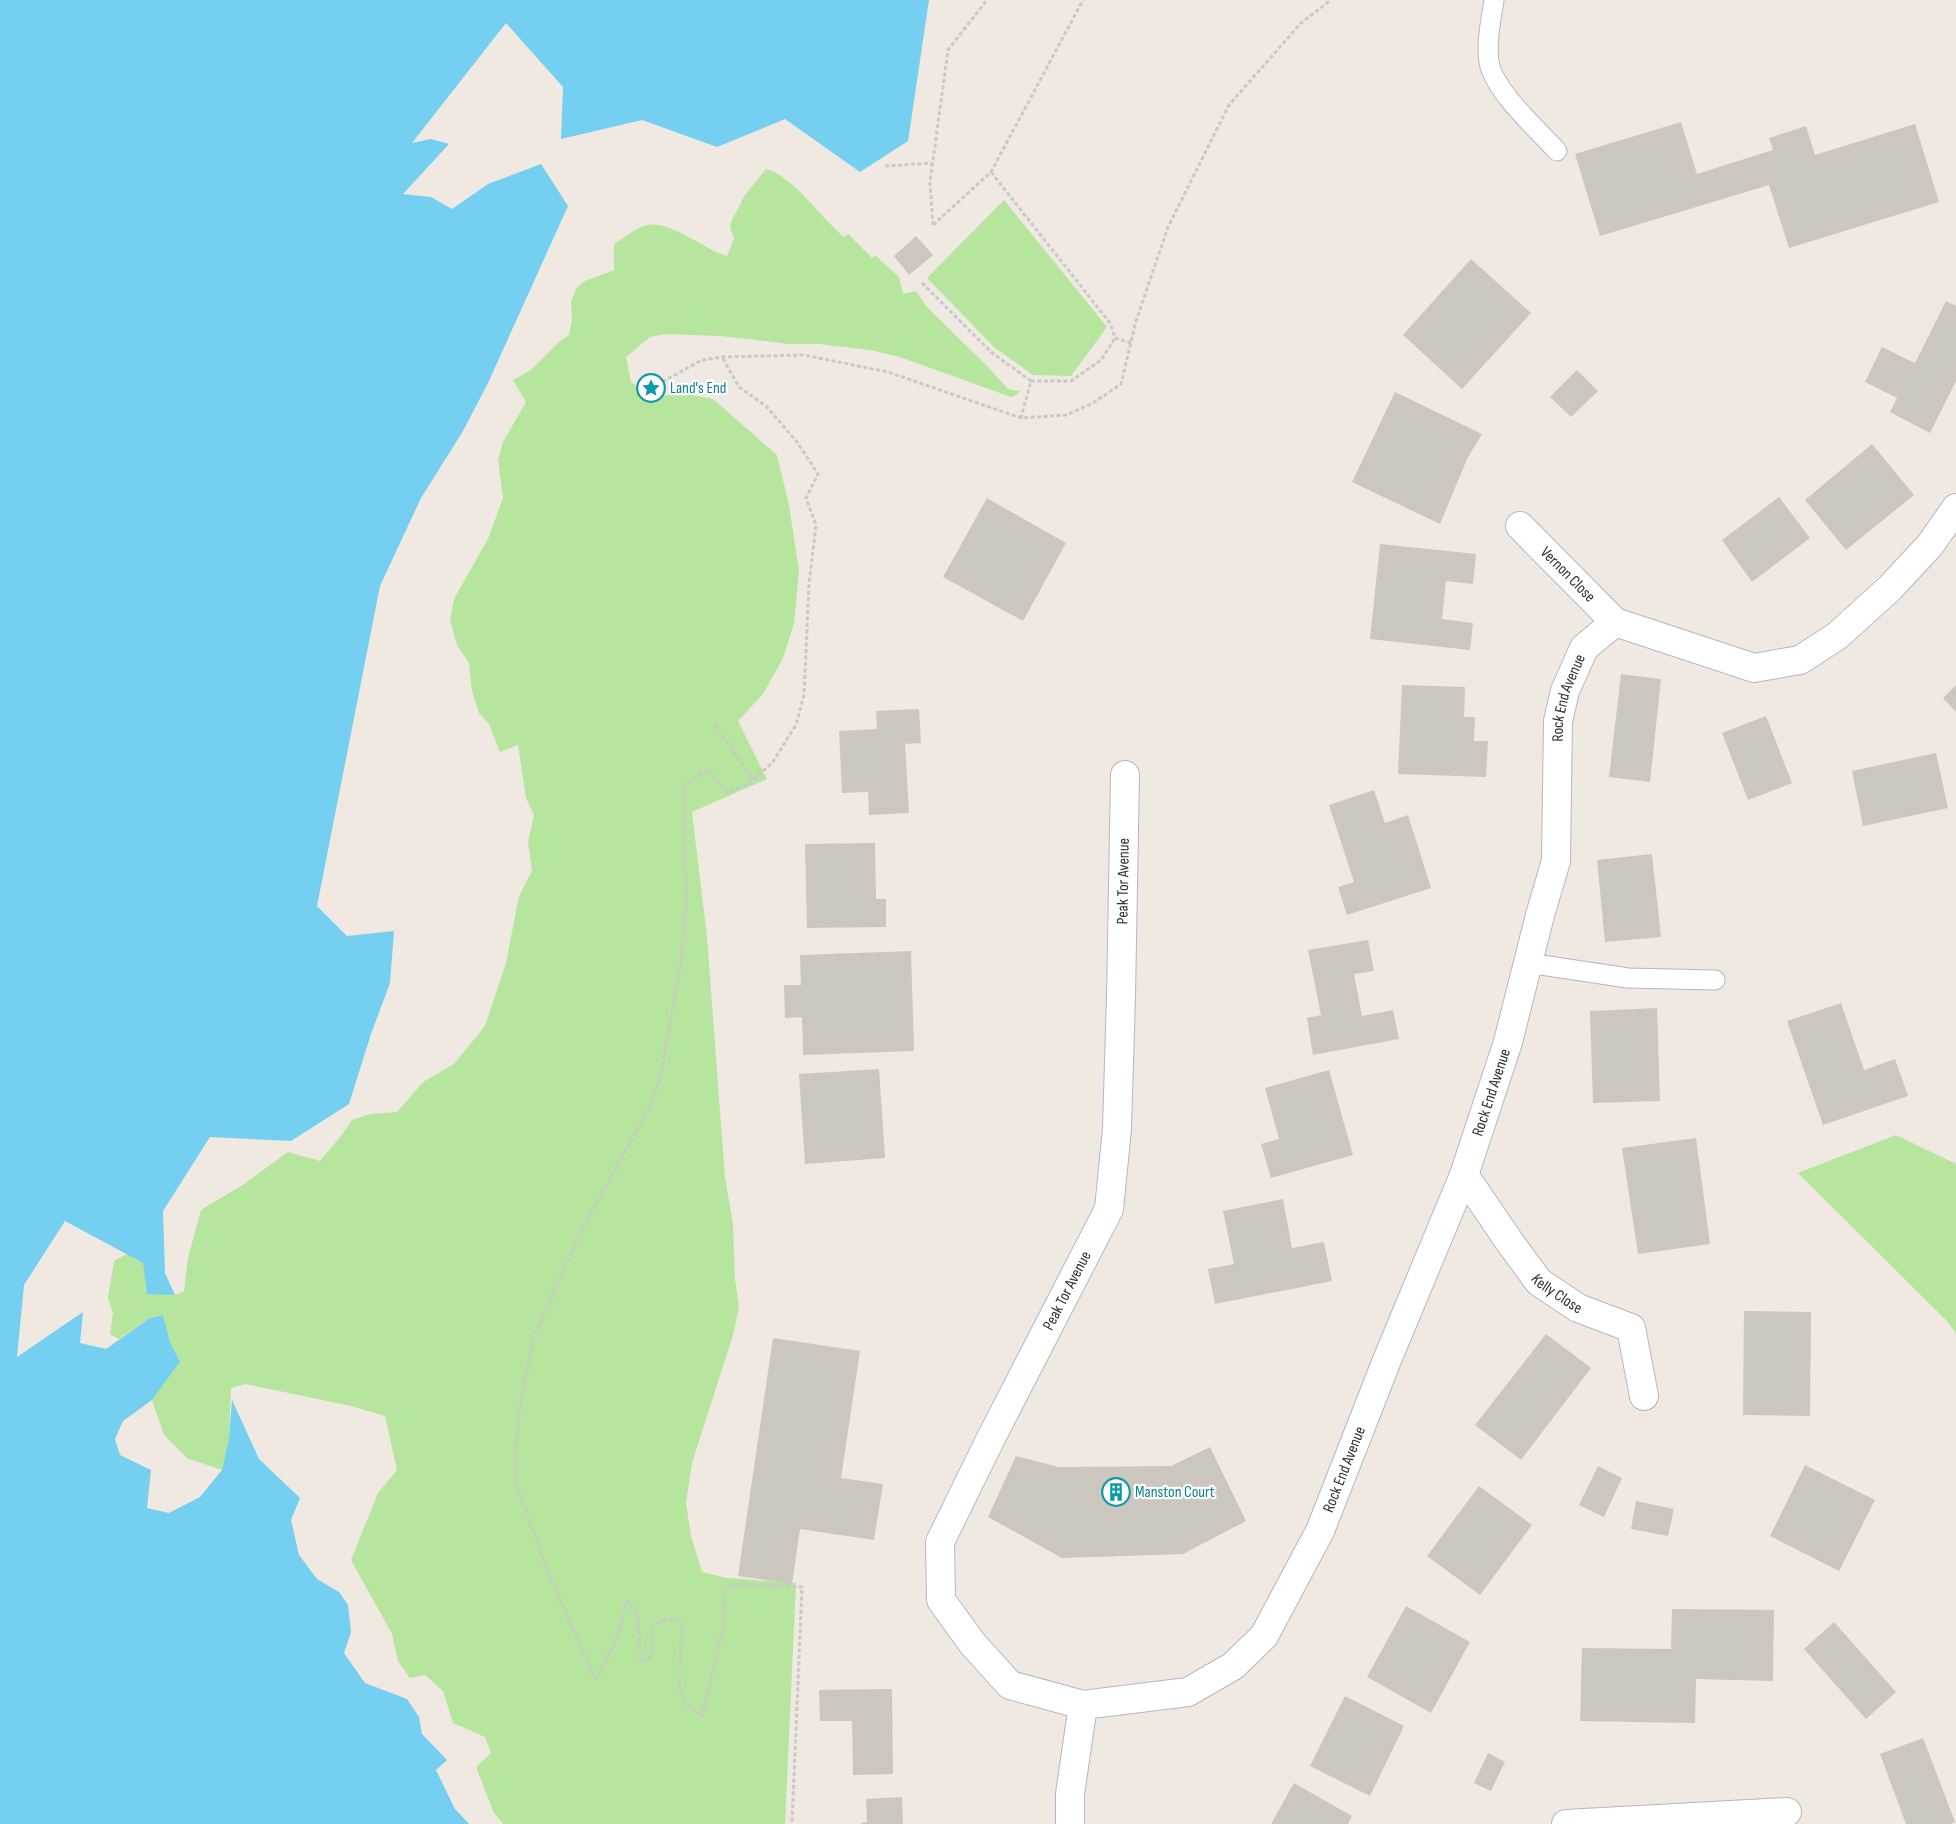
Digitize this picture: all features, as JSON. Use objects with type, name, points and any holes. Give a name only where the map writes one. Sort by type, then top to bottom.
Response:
[{"type":"street","points":[[1615,622],[1754,668],[1800,660],[1837,636],[1890,588],[1930,545],[1956,508]]},
{"type":"street","name":"Vernon Close","points":[[1520,526],[1615,622]]},
{"type":"street","name":"Rock End Avenue","points":[[1084,1705],[1188,1692],[1233,1666],[1264,1636],[1320,1531],[1387,1360],[1464,1175],[1508,1042],[1556,862],[1558,721],[1565,691],[1584,648],[1615,622]]},
{"type":"street","name":"Peak Tor Avenue","points":[[1084,1705],[1010,1685],[972,1643],[941,1600],[940,1542],[991,1438],[1109,1209],[1117,1128],[1122,996],[1125,775]]},
{"type":"street","name":"Kelly Close","points":[[1464,1175],[1539,1282],[1578,1308],[1631,1328],[1644,1396]]},
{"type":"street","points":[[1070,1824],[1070,1794],[1084,1705]]},
{"type":"street","points":[[1566,1824],[1787,1812]]},
{"type":"lane","points":[[1494,0],[1489,38],[1489,63],[1496,82],[1557,151]]},
{"type":"lane","points":[[1528,964],[1628,978],[1715,980]]},
{"type":"path","points":[[987,0],[948,50],[930,182],[933,225],[991,172],[1082,0]]},
{"type":"path","points":[[650,388],[702,360],[722,357],[804,355],[888,372],[1021,418],[1066,415],[1093,402],[1121,384],[1139,312],[1168,227],[1229,105],[1302,23],[1331,0]]},
{"type":"path","points":[[885,166],[932,163]]},
{"type":"path","points":[[991,172],[1110,323],[1115,338]]},
{"type":"path","points":[[922,283],[991,352],[1031,381],[1072,381],[1101,360],[1115,338]]},
{"type":"path","points":[[1115,338],[1131,343]]},
{"type":"path","points":[[722,357],[738,387],[766,406],[797,442],[818,474],[806,498],[816,525],[809,584],[804,694],[796,725],[772,764],[753,780],[726,793],[708,769],[682,786],[686,898],[681,961],[660,1080],[648,1110],[580,1232],[533,1339],[518,1416],[516,1481],[544,1563],[596,1680],[615,1642],[628,1600],[637,1614],[642,1661],[651,1657],[653,1624],[668,1619],[682,1622],[679,1691],[688,1705],[702,1717],[724,1624],[725,1586],[743,1584],[802,1588],[792,1824]]},
{"type":"path","points":[[1021,418],[1031,381]]},
{"type":"path","points":[[715,725],[753,780]]},
{"type":"green space","points":[[766,169],[776,173],[796,188],[844,237],[848,234],[872,258],[875,255],[899,277],[903,294],[916,291],[927,307],[1008,389],[1020,391],[1017,395],[1011,397],[900,357],[870,350],[819,344],[789,344],[721,336],[665,334],[650,337],[626,357],[631,382],[653,399],[678,392],[713,399],[777,455],[789,505],[799,571],[794,623],[783,658],[763,694],[738,721],[767,779],[692,812],[707,937],[725,1178],[733,1224],[735,1279],[739,1307],[733,1335],[692,1463],[686,1503],[691,1536],[702,1572],[727,1578],[796,1583],[785,1824],[503,1824],[494,1813],[476,1767],[491,1753],[485,1737],[453,1723],[443,1691],[425,1675],[410,1678],[398,1661],[392,1634],[351,1560],[378,1493],[397,1470],[385,1416],[351,1406],[245,1384],[231,1388],[229,1438],[222,1470],[187,1458],[164,1435],[152,1400],[180,1362],[170,1342],[163,1315],[150,1318],[119,1339],[110,1334],[113,1313],[108,1298],[114,1261],[127,1254],[143,1263],[175,1295],[184,1291],[188,1258],[201,1210],[244,1184],[288,1152],[320,1161],[352,1120],[371,1114],[397,1112],[423,1082],[454,1064],[485,1026],[506,963],[519,896],[532,871],[528,842],[534,815],[526,798],[518,745],[500,752],[489,724],[479,713],[472,691],[469,663],[457,645],[450,620],[454,599],[488,539],[503,498],[498,460],[503,442],[526,402],[513,380],[531,370],[560,341],[569,335],[572,319],[571,301],[577,287],[585,281],[614,270],[614,244],[635,230],[648,225],[667,227],[727,256],[734,238],[730,227],[732,220],[745,195]]},
{"type":"green space","points":[[1004,200],[1107,327],[1071,376],[1033,375],[994,347],[927,278]]},
{"type":"green space","points":[[1896,1135],[1956,1164],[1956,1333],[1946,1320],[1798,1173]]},
{"type":"water","points":[[0,0],[929,0],[908,141],[860,172],[785,119],[717,147],[642,120],[561,139],[563,87],[506,23],[412,143],[431,139],[449,144],[403,194],[431,197],[452,209],[488,184],[541,164],[568,206],[488,383],[463,431],[421,498],[380,586],[317,906],[347,936],[394,931],[390,983],[371,1034],[349,1104],[291,1141],[210,1137],[163,1211],[165,1273],[175,1295],[147,1294],[143,1263],[65,1221],[24,1285],[17,1357],[83,1312],[80,1343],[106,1349],[150,1318],[163,1315],[170,1342],[180,1362],[152,1400],[123,1421],[115,1439],[120,1455],[151,1470],[147,1508],[169,1513],[200,1497],[222,1470],[229,1438],[232,1400],[259,1459],[300,1498],[291,1520],[299,1555],[317,1579],[339,1592],[348,1605],[351,1632],[344,1653],[365,1683],[407,1699],[419,1717],[422,1734],[447,1760],[436,1770],[455,1809],[469,1824],[0,1824]]},
{"type":"building","points":[[1681,122],[1697,174],[1773,150],[1769,138],[1806,126],[1815,155],[1915,124],[1939,202],[1789,248],[1769,185],[1600,236],[1575,154]]},
{"type":"building","points":[[916,236],[933,255],[909,275],[894,256]]},
{"type":"building","points":[[1471,259],[1531,313],[1462,389],[1403,335]]},
{"type":"building","points":[[1946,301],[1956,306],[1956,381],[1930,433],[1890,412],[1897,398],[1865,382],[1882,347],[1915,363]]},
{"type":"building","points":[[1577,370],[1598,391],[1571,417],[1550,397]]},
{"type":"building","points":[[1395,392],[1482,434],[1467,459],[1440,524],[1352,482]]},
{"type":"building","points":[[1872,444],[1914,495],[1846,550],[1805,500]]},
{"type":"building","points":[[1779,497],[1810,538],[1752,582],[1722,540]]},
{"type":"building","points":[[987,498],[1066,543],[1023,621],[943,577]]},
{"type":"building","points":[[1380,544],[1476,554],[1473,584],[1446,581],[1442,619],[1473,623],[1470,650],[1370,639]]},
{"type":"building","points":[[1621,674],[1661,679],[1650,782],[1609,777]]},
{"type":"building","points":[[1402,685],[1465,687],[1464,717],[1475,717],[1474,741],[1488,741],[1486,777],[1398,774]]},
{"type":"building","points":[[1956,685],[1956,712],[1943,698]]},
{"type":"building","points":[[919,709],[921,743],[905,744],[909,813],[869,815],[868,792],[842,793],[839,731],[877,729],[876,711]]},
{"type":"building","points":[[1766,716],[1792,783],[1748,800],[1722,733]]},
{"type":"building","points":[[1936,753],[1948,808],[1863,826],[1852,771]]},
{"type":"building","points":[[1374,790],[1385,823],[1408,815],[1431,888],[1347,915],[1338,887],[1354,882],[1329,805]]},
{"type":"building","points":[[875,843],[876,899],[886,899],[886,927],[807,928],[805,844]]},
{"type":"building","points":[[1652,854],[1661,937],[1605,942],[1597,860]]},
{"type":"building","points":[[1368,940],[1374,971],[1354,974],[1362,1016],[1393,1010],[1399,1039],[1313,1055],[1307,1018],[1321,1015],[1308,950]]},
{"type":"building","points":[[911,951],[914,1051],[803,1055],[802,1017],[785,1018],[784,985],[801,985],[800,955]]},
{"type":"building","points":[[1841,1003],[1864,1070],[1895,1059],[1908,1096],[1823,1125],[1787,1021]]},
{"type":"building","points":[[1657,1008],[1660,1101],[1593,1103],[1590,1011]]},
{"type":"building","points":[[879,1069],[885,1158],[805,1164],[799,1074]]},
{"type":"building","points":[[1329,1070],[1353,1155],[1271,1178],[1261,1144],[1279,1139],[1265,1088]]},
{"type":"building","points":[[1696,1138],[1710,1244],[1638,1254],[1622,1148]]},
{"type":"building","points":[[1283,1199],[1292,1248],[1324,1242],[1332,1281],[1215,1304],[1208,1269],[1234,1264],[1223,1211]]},
{"type":"building","points":[[1744,1311],[1811,1312],[1810,1416],[1743,1415]]},
{"type":"building","points":[[1546,1334],[1591,1368],[1521,1460],[1475,1425]]},
{"type":"building","points":[[773,1338],[860,1351],[841,1478],[883,1484],[874,1540],[800,1529],[792,1584],[738,1576]]},
{"type":"building","name":"Manston Court","points":[[1210,1447],[1246,1521],[1183,1554],[1062,1558],[988,1517],[1016,1456],[1059,1467],[1171,1466]]},
{"type":"building","points":[[1805,1465],[1875,1500],[1839,1571],[1770,1536]]},
{"type":"building","points":[[1598,1466],[1622,1478],[1604,1517],[1579,1505]]},
{"type":"building","points":[[1479,1486],[1532,1525],[1480,1595],[1427,1556]]},
{"type":"building","points":[[1636,1501],[1674,1509],[1668,1536],[1631,1529]]},
{"type":"building","points":[[1406,1606],[1470,1642],[1431,1713],[1367,1677]]},
{"type":"building","points":[[1672,1609],[1774,1610],[1773,1681],[1696,1679],[1695,1723],[1580,1721],[1582,1648],[1671,1649]]},
{"type":"building","points":[[1834,1622],[1896,1692],[1866,1719],[1804,1649]]},
{"type":"building","points":[[892,1689],[893,1774],[853,1775],[852,1721],[820,1721],[819,1690]]},
{"type":"building","points":[[1345,1696],[1404,1726],[1370,1796],[1310,1766]]},
{"type":"building","points":[[1923,1738],[1955,1822],[1950,1824],[1906,1824],[1880,1754]]},
{"type":"building","points":[[1488,1753],[1505,1762],[1491,1791],[1474,1783]]},
{"type":"building","points":[[1294,1783],[1352,1816],[1348,1824],[1271,1824]]},
{"type":"building","points":[[902,1797],[903,1824],[861,1824],[867,1822],[866,1799]]},
{"type":"place","name":"Land's End","points":[[651,388]]},
{"type":"place","name":"Manston Court","points":[[1116,1492]]}]
